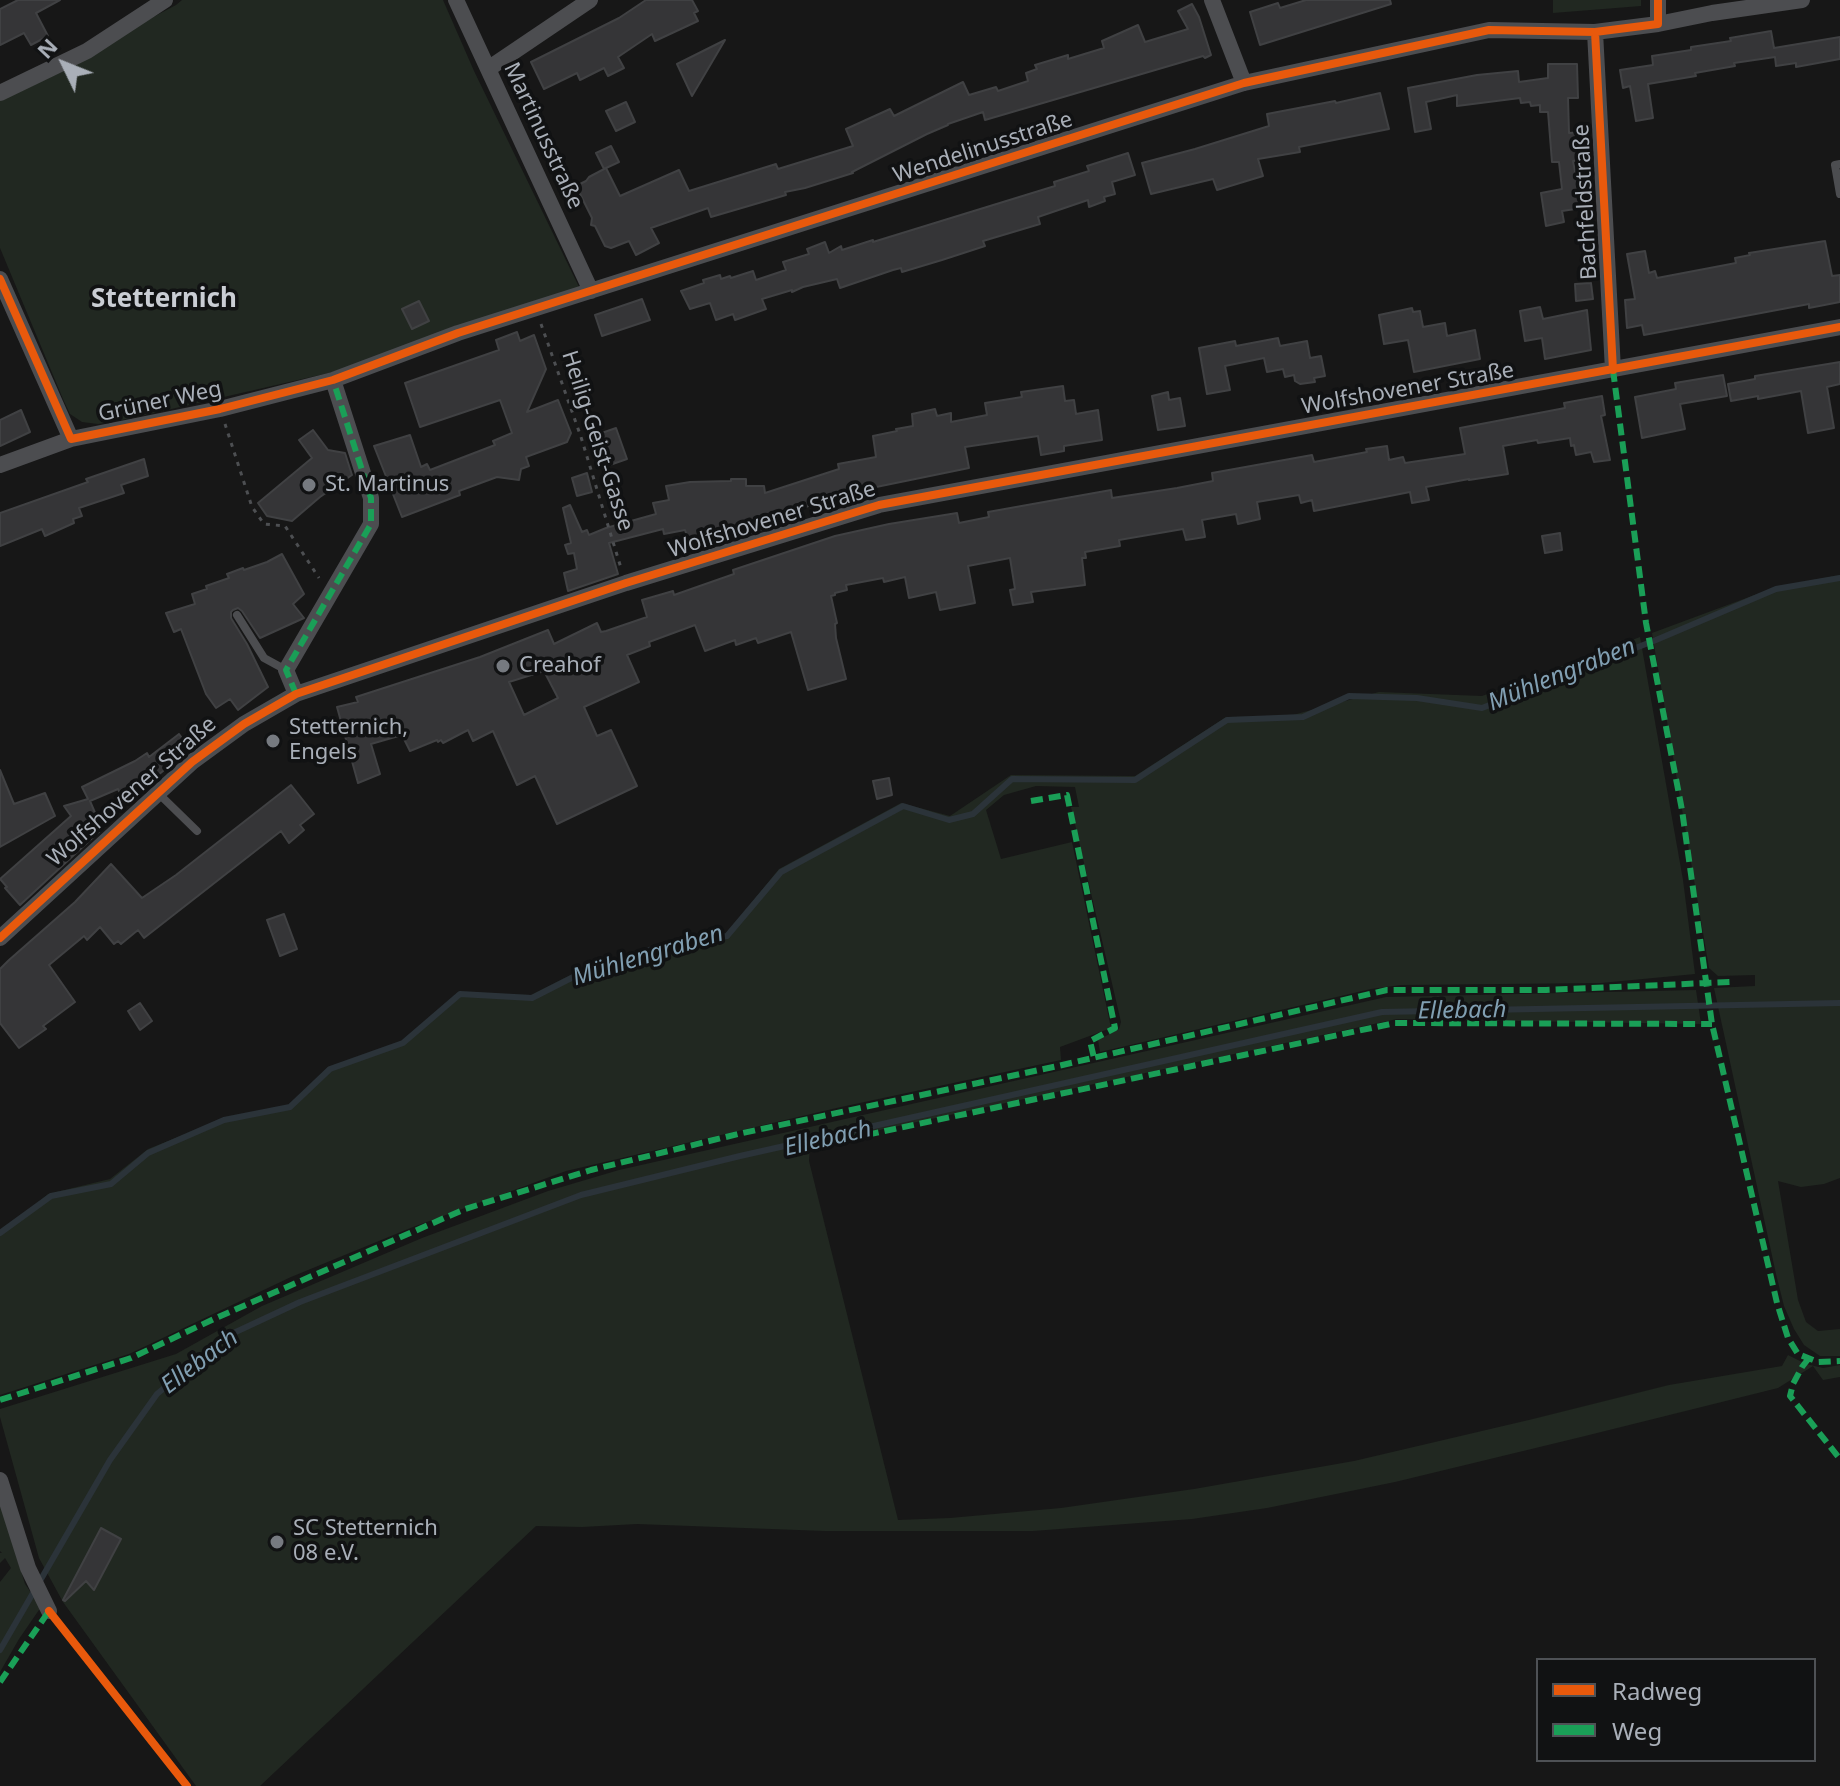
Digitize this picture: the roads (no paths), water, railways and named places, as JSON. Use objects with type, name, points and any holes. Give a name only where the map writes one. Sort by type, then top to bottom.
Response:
[{"type":"street","points":[[0,93],[87,51],[165,0]]},
{"type":"street","name":"Martinusstraße","points":[[456,0],[591,291]]},
{"type":"street","points":[[488,69],[590,0]]},
{"type":"street","points":[[1212,0],[1244,83]]},
{"type":"street","points":[[1658,0],[1658,24]]},
{"type":"street","name":"Wendelinusstraße","points":[[333,380],[458,333],[1244,83],[1489,30],[1595,32],[1802,0]]},
{"type":"street","name":"Bachfeldstraße","points":[[1595,32],[1613,370]]},
{"type":"street","name":"Grüner Weg","points":[[0,279],[71,439],[220,409],[333,380]]},
{"type":"street","name":"Wolfshovener Straße","points":[[0,938],[192,762],[234,731],[296,694],[626,583],[879,505],[1840,327]]},
{"type":"street","points":[[296,694],[286,670],[371,524],[371,498],[333,380]]},
{"type":"street","points":[[0,465],[71,439]]},
{"type":"street","points":[[0,1480],[28,1568],[49,1611]]},
{"type":"lane","points":[[1840,164],[1835,165],[1840,194]]},
{"type":"lane","points":[[237,615],[264,658],[286,670]]},
{"type":"lane","points":[[158,793],[197,831]]},
{"type":"waterway","name":"Mühlengraben","points":[[0,1233],[51,1196],[111,1184],[148,1153],[224,1120],[290,1107],[330,1069],[403,1043],[460,994],[532,998],[589,969],[652,949],[727,936],[781,872],[903,806],[949,820],[973,814],[1012,779],[1135,780],[1227,720],[1303,717],[1349,696],[1417,698],[1482,708],[1776,589],[1840,578]]},
{"type":"waterway","name":"Ellebach","points":[[0,1650],[110,1460],[157,1394],[225,1337],[300,1302],[581,1195],[740,1156],[1382,1012],[1840,1003]]},
{"type":"place","name":"St. Martinus","points":[[309,485]]},
{"type":"place","name":"Creahof","points":[[503,666]]},
{"type":"place","name":"Stetternich, Engels","points":[[273,741]]},
{"type":"place","name":"SC Stetternich 08 e.V.","points":[[277,1542]]},
{"type":"district","name":"Stetternich","points":[[164,300]]}]
